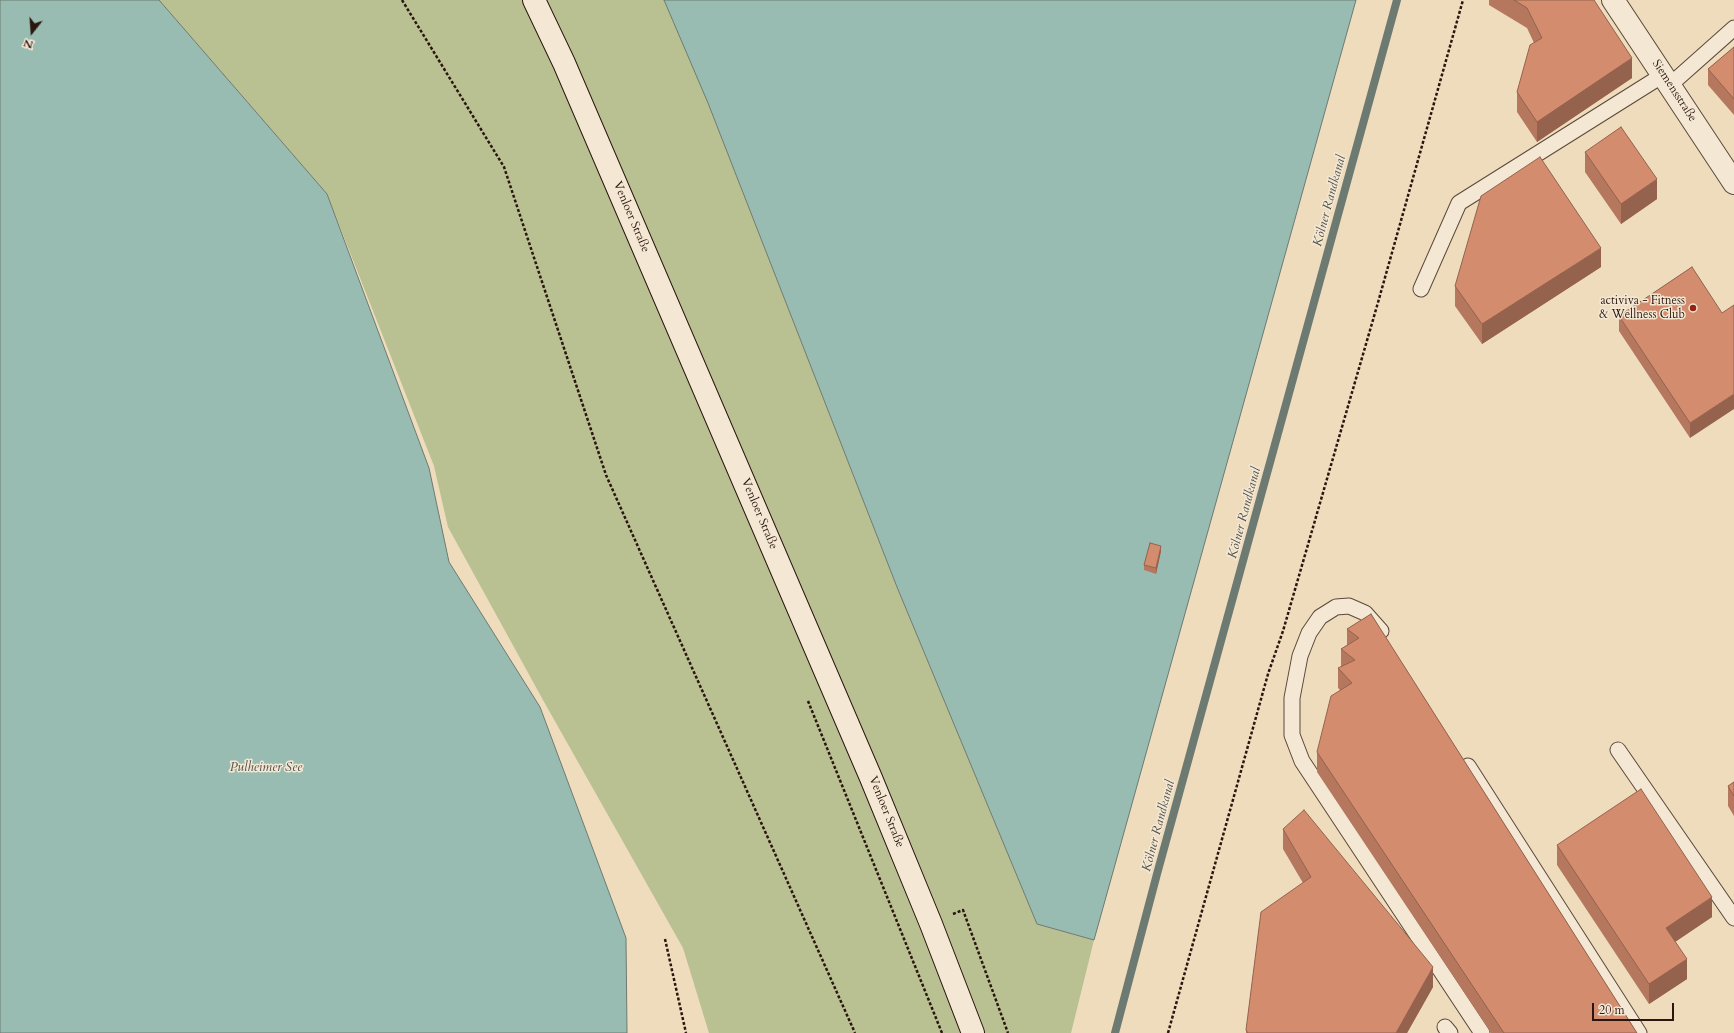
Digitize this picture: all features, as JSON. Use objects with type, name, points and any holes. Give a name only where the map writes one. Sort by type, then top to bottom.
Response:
[{"type":"main road","name":"Venloer Straße","points":[[534,0],[564,63],[872,778],[973,1033]]},
{"type":"main road","name":"Siemensstraße","points":[[1614,0],[1734,183]]},
{"type":"lane","points":[[1421,290],[1459,202],[1666,80],[1734,28]]},
{"type":"lane","points":[[1390,645],[1378,625],[1365,613],[1349,606],[1336,607],[1320,617],[1309,633],[1300,656],[1292,698],[1292,735],[1302,760],[1482,1033]]},
{"type":"lane","points":[[1618,750],[1734,918]]},
{"type":"lane","points":[[1459,752],[1639,1033]]},
{"type":"path","points":[[402,0],[504,167],[606,475],[855,1033]]},
{"type":"path","points":[[1168,1033],[1266,681],[1290,609],[1463,0]]},
{"type":"path","points":[[963,910],[1008,1033]]},
{"type":"path","points":[[903,935],[942,1033]]},
{"type":"path","points":[[665,939],[686,1033]]},
{"type":"green space","points":[[159,0],[664,0],[708,103],[897,587],[1037,924],[1094,940],[1071,1033],[709,1033],[683,948],[543,700],[448,527],[434,466],[327,194]]},
{"type":"water","name":"Pulheimer See","points":[[0,0],[159,0],[327,194],[429,468],[449,562],[540,707],[626,938],[627,1033],[0,1033]]},
{"type":"water","points":[[664,0],[1356,0],[1094,940],[1037,924],[897,587],[708,103]]},
{"type":"building","points":[[1514,0],[1594,0],[1632,58],[1537,122],[1517,92],[1530,45],[1542,38],[1527,8]]},
{"type":"building","points":[[1734,47],[1734,99],[1708,69]]},
{"type":"building","points":[[1621,127],[1657,179],[1621,204],[1585,152]]},
{"type":"building","points":[[1540,157],[1601,248],[1482,324],[1455,286],[1481,196]]},
{"type":"building","points":[[1692,267],[1722,313],[1734,305],[1734,394],[1690,423],[1619,316]]},
{"type":"building","points":[[1150,543],[1161,546],[1156,568],[1144,565]]},
{"type":"building","points":[[1371,614],[1637,1033],[1504,1033],[1317,752],[1331,696],[1352,683],[1338,668],[1355,660],[1341,649],[1359,638],[1347,629]]},
{"type":"building","points":[[1734,782],[1734,796],[1728,786]]},
{"type":"building","points":[[1641,789],[1712,897],[1666,928],[1687,959],[1649,984],[1557,845]]},
{"type":"building","points":[[1304,810],[1433,967],[1396,1033],[1248,1033],[1246,1030],[1261,912],[1311,877],[1283,829]]},
{"type":"waterway","name":"Kölner Randkanal","points":[[1115,1033],[1157,874],[1397,0]]},
{"type":"place","name":"activiva - Fitness & Wellness Club","points":[[1693,308]]}]
